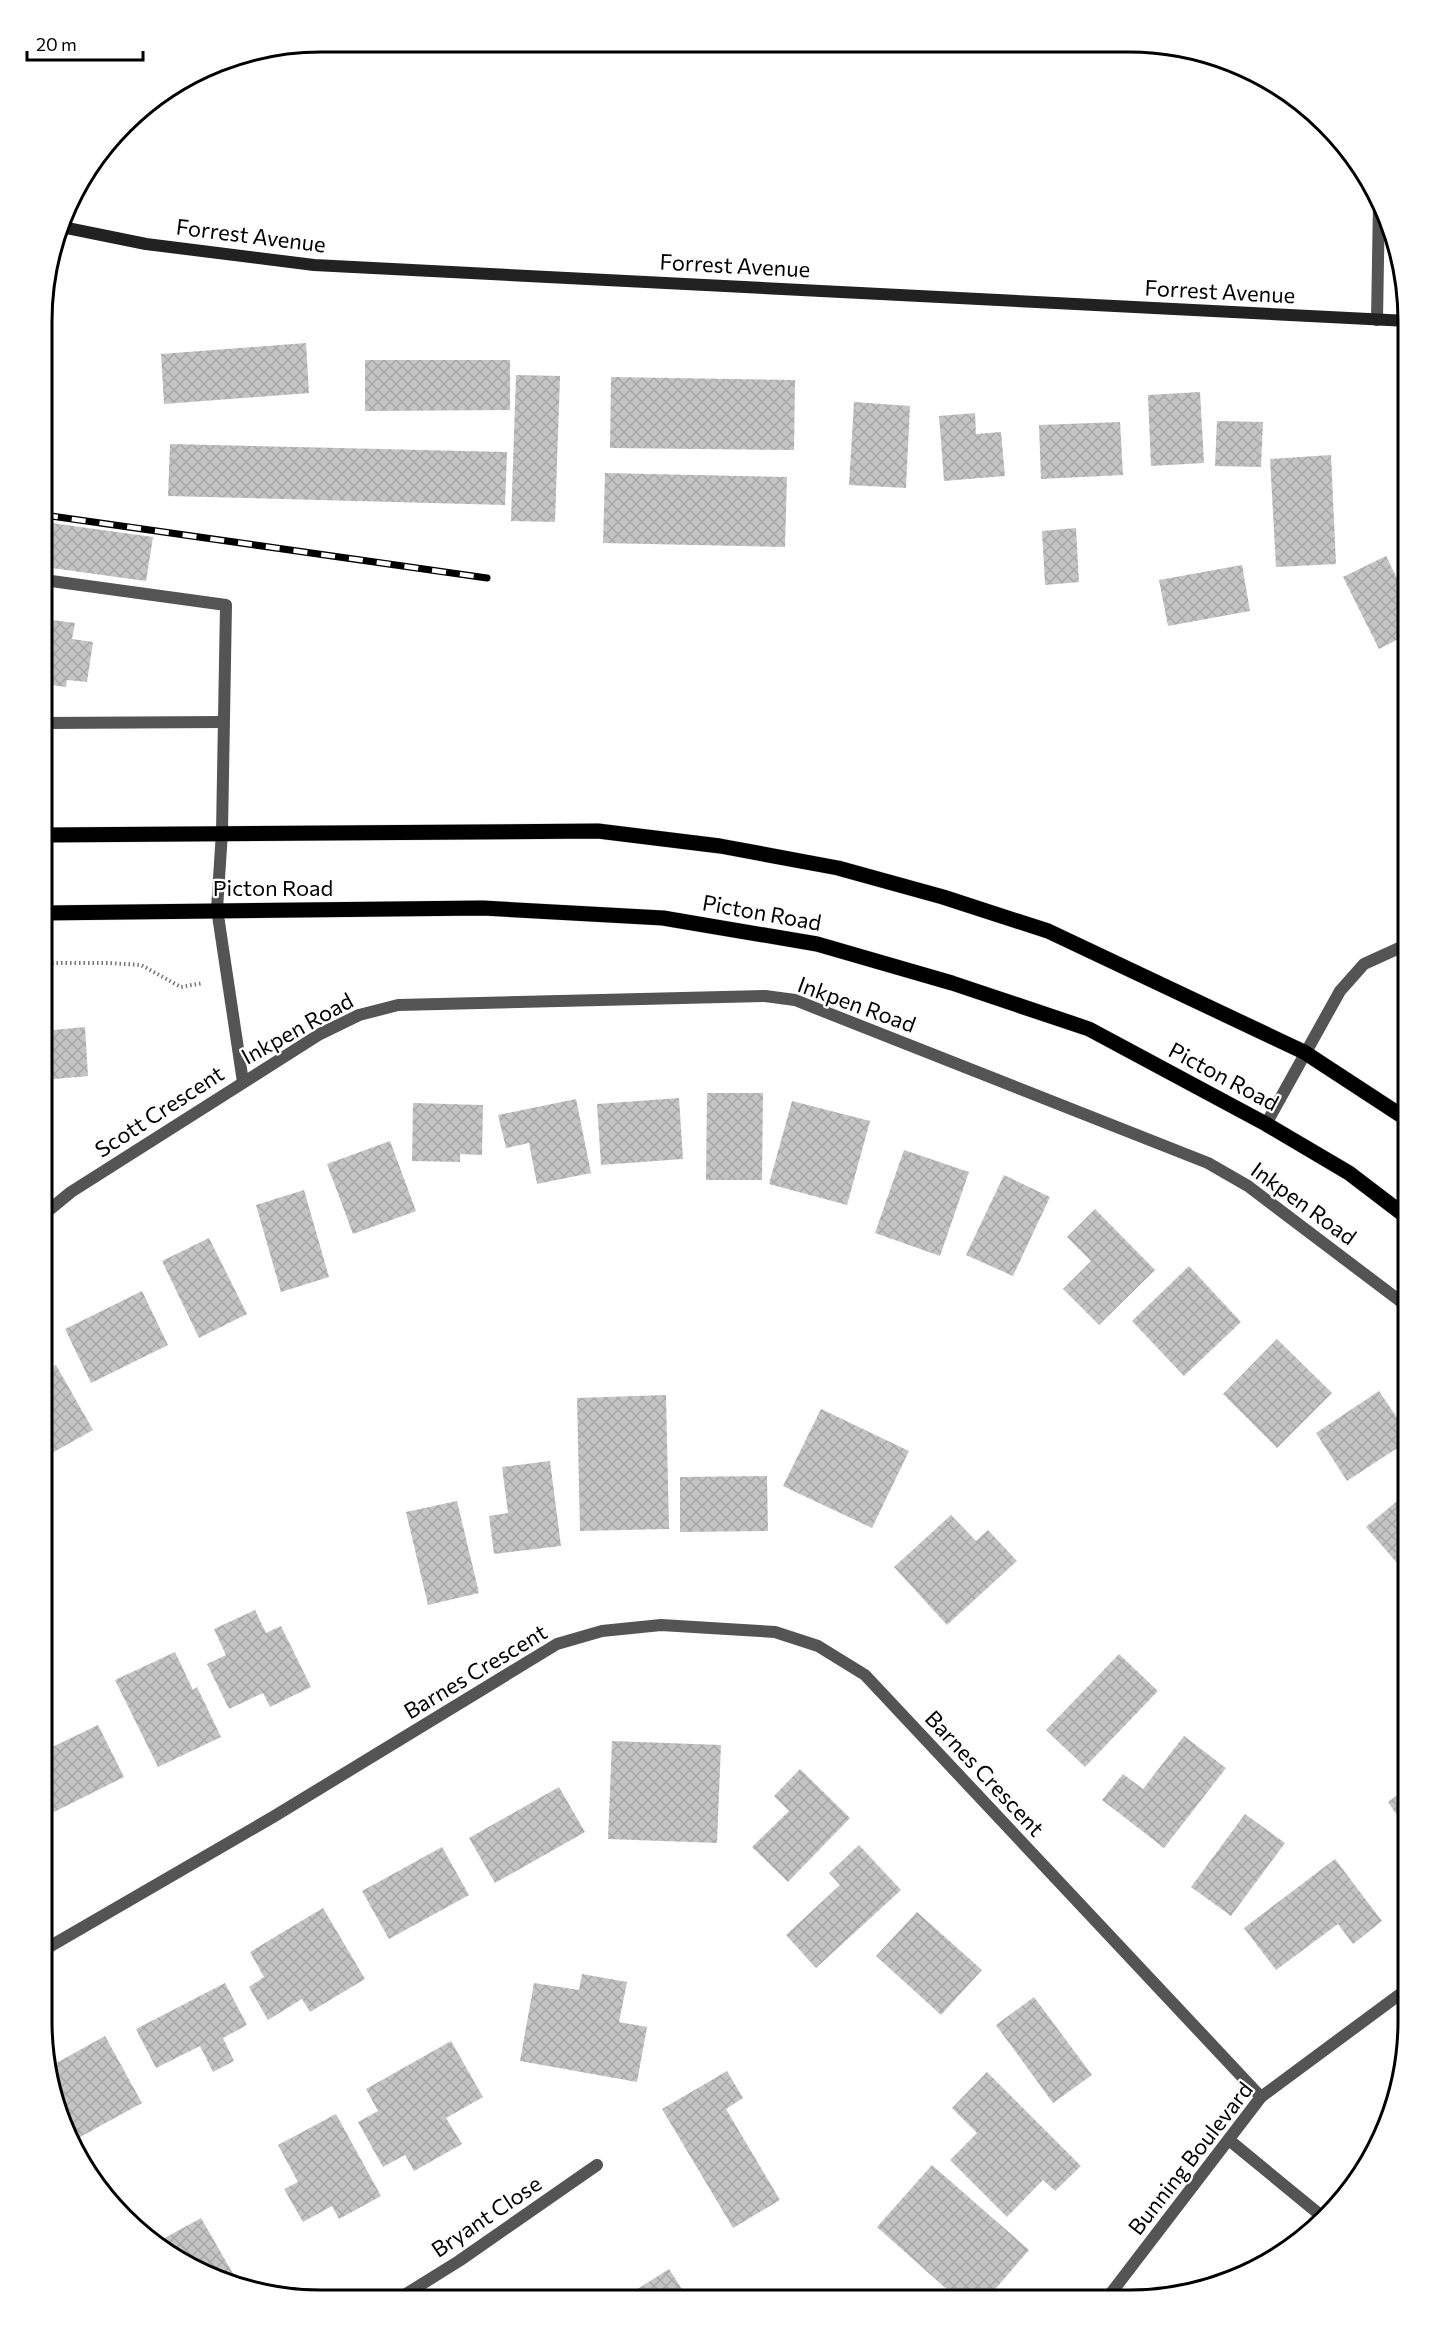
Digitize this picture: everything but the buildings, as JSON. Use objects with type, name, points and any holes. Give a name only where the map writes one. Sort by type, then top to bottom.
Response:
[{"type":"main road","name":"Forrest Avenue","points":[[69,229],[146,244],[314,265],[1398,321]]},
{"type":"main road","points":[[52,835],[598,831],[720,846],[838,868],[943,897],[1048,931],[1304,1052],[1398,1113]]},
{"type":"main road","name":"Picton Road","points":[[52,914],[218,909],[483,908],[652,917],[817,944],[952,982],[1089,1029],[1266,1124],[1349,1173],[1398,1210]]},
{"type":"street","points":[[1377,320],[1379,223]]},
{"type":"street","name":"Scott Crescent","points":[[52,581],[226,605],[222,832],[218,909],[243,1082],[71,1192],[52,1208]]},
{"type":"street","points":[[52,723],[224,722]]},
{"type":"street","points":[[1266,1124],[1304,1052],[1340,991],[1364,964],[1398,949]]},
{"type":"street","name":"Inkpen Road","points":[[243,1082],[330,1029],[359,1015],[398,1005],[732,996],[795,1000],[1208,1163],[1248,1186],[1398,1299]]},
{"type":"street","name":"Barnes Crescent","points":[[52,1945],[273,1817],[557,1644],[602,1631],[661,1626],[775,1632],[818,1646],[865,1675],[1261,2097]]},
{"type":"street","name":"Bunning Boulevard","points":[[1113,2290],[1261,2097],[1398,1996]]},
{"type":"street","points":[[1229,2140],[1318,2213]]},
{"type":"street","name":"Bryant Close","points":[[412,2290],[459,2261],[597,2165]]},
{"type":"path","points":[[52,963],[141,965],[181,987],[228,979]]},
{"type":"railway","points":[[52,516],[487,578]]}]
